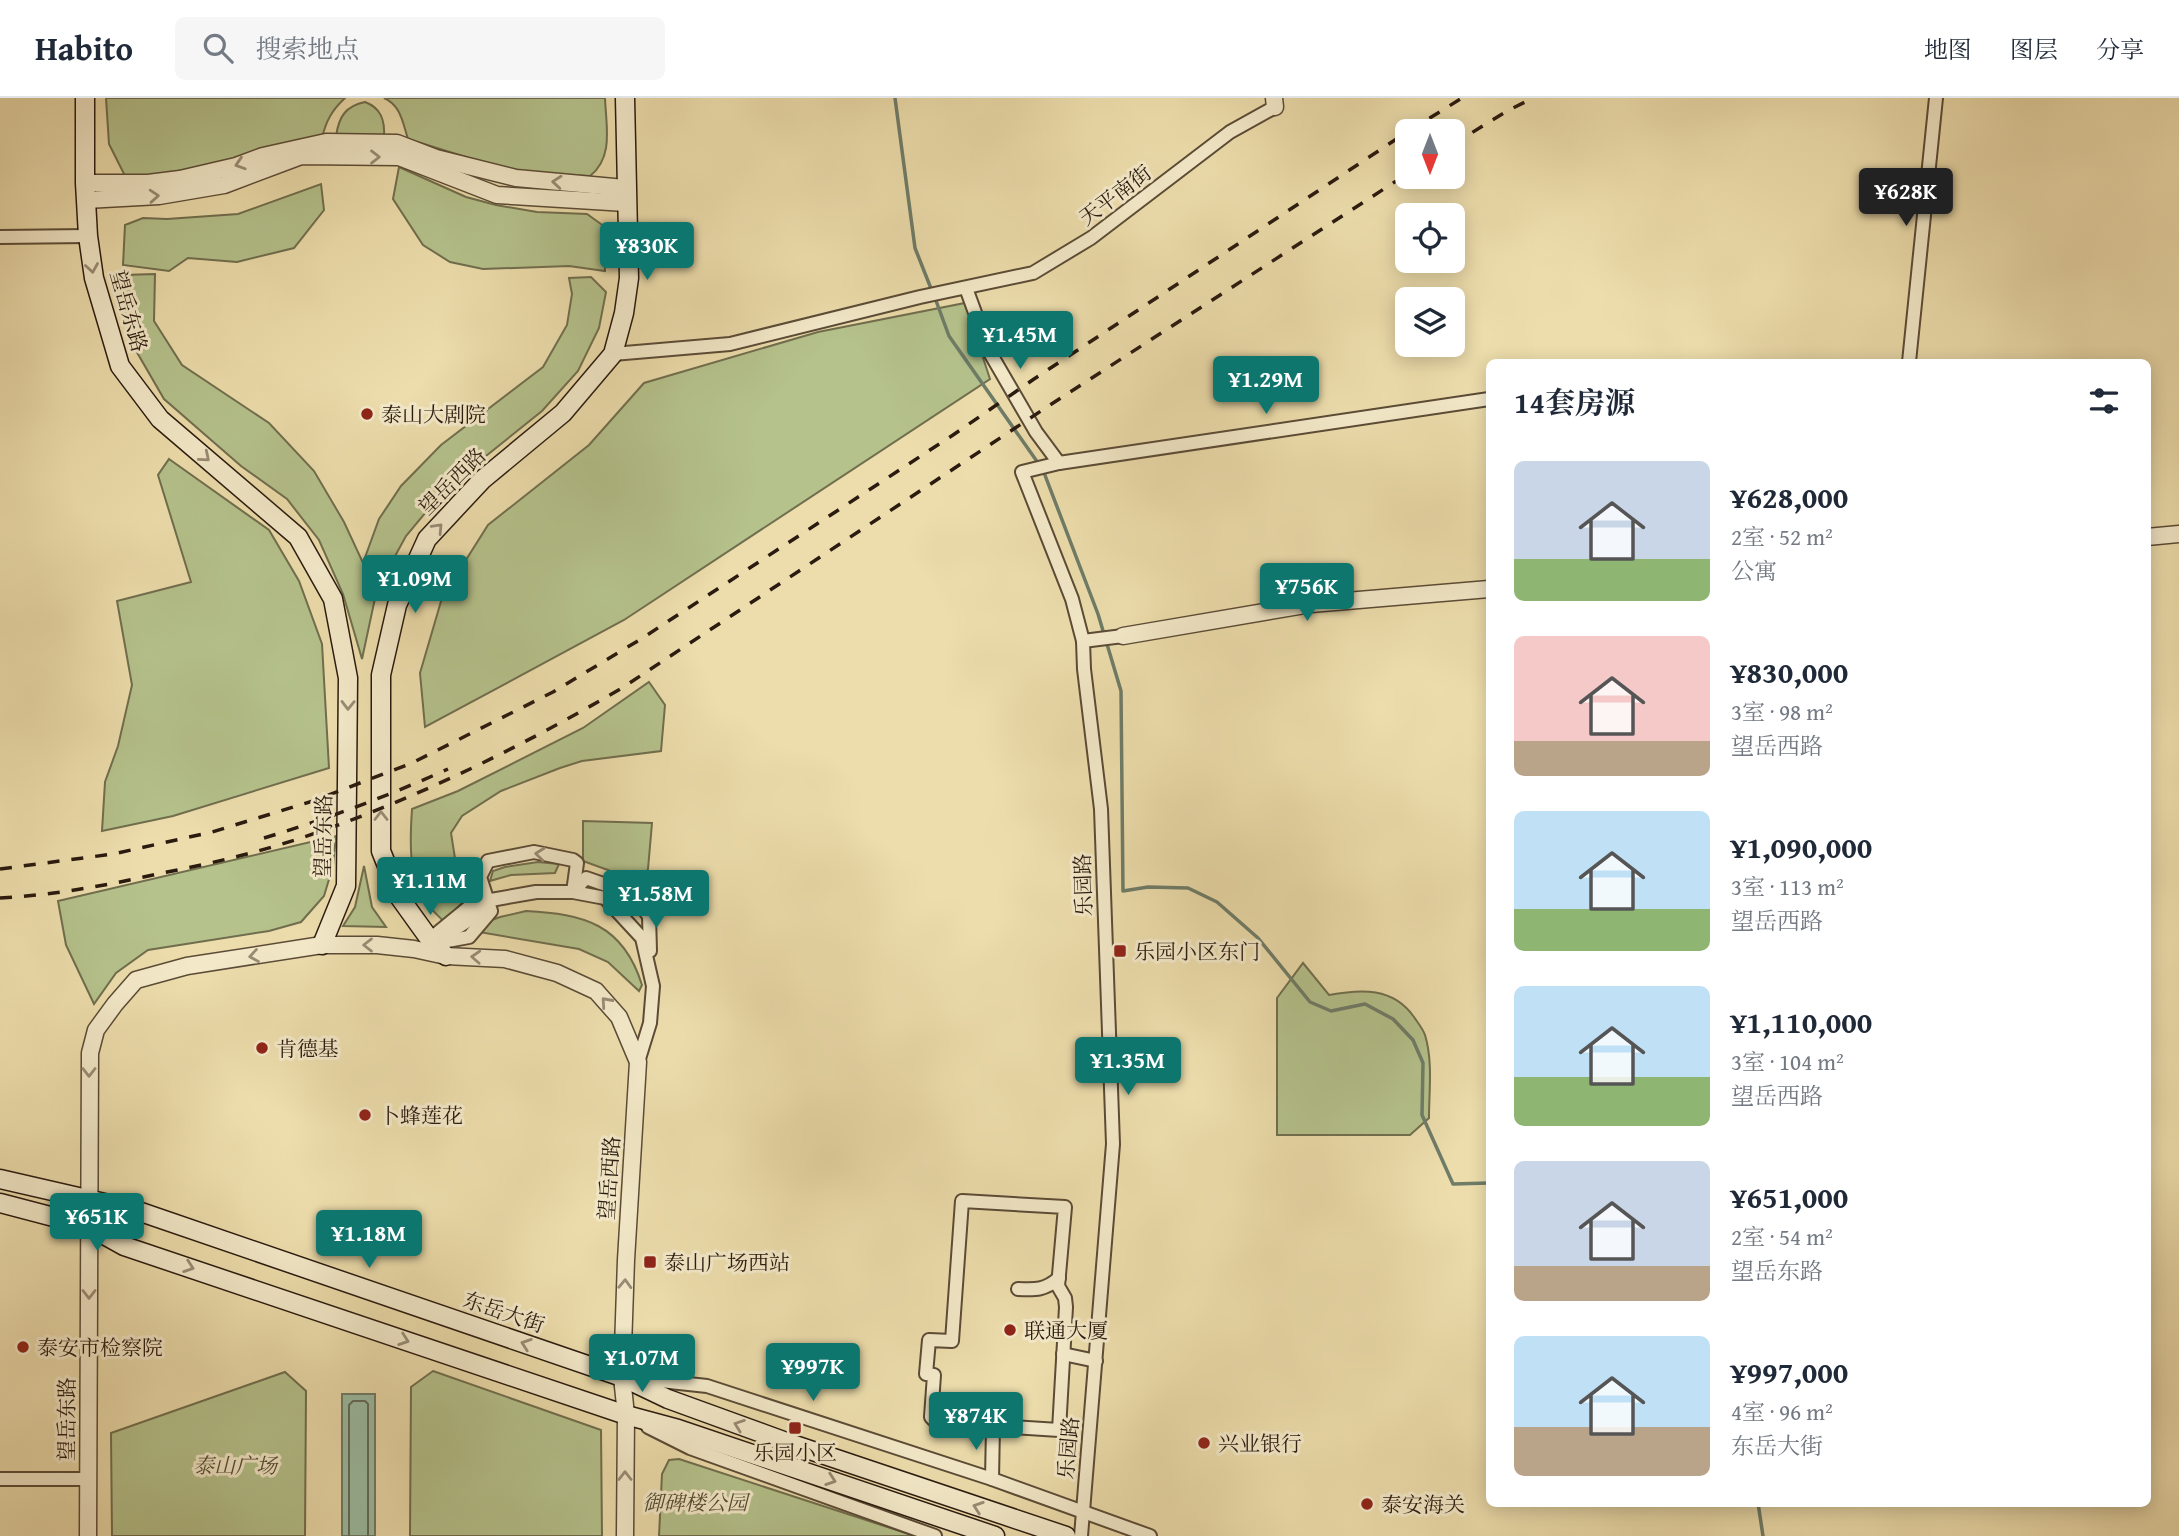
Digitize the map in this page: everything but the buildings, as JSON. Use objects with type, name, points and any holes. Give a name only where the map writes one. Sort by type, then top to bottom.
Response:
[{"type":"main road","name":"望岳东路","points":[[85,98],[88,236],[94,278],[120,366],[160,419],[298,537],[333,599],[348,677],[346,886],[322,945]]},
{"type":"main road","name":"望岳西路","points":[[440,950],[400,898],[381,851],[381,675],[397,605],[427,539],[482,480],[563,414],[613,354],[624,313],[628,278],[625,98]]},
{"type":"main road","points":[[348,677],[381,675]]},
{"type":"main road","name":"东岳大街","points":[[0,1180],[135,1210],[622,1377],[668,1399],[789,1443],[1066,1536]]},
{"type":"main road","points":[[0,1203],[88,1226],[124,1245],[580,1400],[678,1429],[995,1536]]},
{"type":"street","points":[[1909,359],[1936,98]]},
{"type":"street","name":"天平南街","points":[[613,354],[730,344],[1033,272],[1091,238],[1230,132],[1274,102]]},
{"type":"street","points":[[85,191],[159,196],[224,185],[301,156],[399,157],[497,195],[626,196]]},
{"type":"street","points":[[0,237],[88,236]]},
{"type":"street","points":[[966,288],[989,351],[1054,465],[1486,399]]},
{"type":"street","name":"乐园路","points":[[1054,465],[1022,472],[1088,641],[1084,669],[1101,809],[1113,1144],[1081,1536]]},
{"type":"street","points":[[2151,537],[2179,534]]},
{"type":"street","points":[[1088,641],[1311,604],[1486,589]]},
{"type":"street","points":[[489,901],[480,877],[488,861],[534,852],[577,863],[573,892]]},
{"type":"street","points":[[573,892],[586,878],[632,894],[649,916],[651,975]]},
{"type":"street","points":[[440,950],[489,901],[536,892],[573,892],[605,898],[642,938],[651,975],[653,986],[650,1023],[638,1062]]},
{"type":"street","name":"望岳西路","points":[[322,945],[377,945],[505,958],[558,974],[596,991],[619,1017],[638,1062],[622,1377],[626,1415],[625,1536]]},
{"type":"street","name":"望岳东路","points":[[88,1536],[90,1053],[96,1030],[136,980],[187,966],[322,945]]},
{"type":"street","points":[[962,1201],[1065,1207],[1059,1278],[1058,1286],[1065,1298],[1066,1307],[1059,1430],[936,1423],[931,1417],[933,1375],[926,1374],[929,1340],[952,1341],[962,1201]]},
{"type":"street","points":[[1018,1289],[1038,1290],[1049,1287],[1059,1278]]},
{"type":"street","points":[[1063,1354],[1097,1361]]},
{"type":"street","points":[[622,1377],[707,1386],[992,1479],[1150,1536]]},
{"type":"street","points":[[626,1415],[690,1448],[936,1536]]},
{"type":"street","points":[[992,1479],[993,1426]]},
{"type":"street","points":[[0,1479],[88,1479]]},
{"type":"green space","points":[[106,98],[345,98],[330,116],[322,138],[241,165],[126,178],[109,144]]},
{"type":"green space","points":[[384,98],[605,98],[606,150],[603,160],[590,176],[517,173],[408,139],[398,110]]},
{"type":"green space","points":[[365,102],[381,115],[384,137],[336,136],[344,113]]},
{"type":"green space","points":[[399,167],[466,197],[496,205],[537,212],[587,214],[605,227],[605,271],[569,266],[483,269],[450,262],[423,245],[393,199]]},
{"type":"green space","points":[[321,184],[324,210],[294,248],[237,262],[188,258],[169,271],[123,265],[125,225],[143,218],[238,214]]},
{"type":"green space","points":[[155,274],[154,321],[182,365],[269,423],[314,471],[344,522],[363,563],[379,519],[401,486],[441,445],[543,367],[567,325],[572,294],[569,278],[591,277],[606,292],[599,328],[578,371],[542,411],[446,488],[406,536],[377,589],[362,659],[343,594],[319,540],[287,499],[241,466],[164,399],[131,342],[122,308],[123,275]]},
{"type":"green space","points":[[965,303],[990,379],[624,620],[425,727],[420,673],[442,598],[488,525],[589,445],[644,383],[818,332]]},
{"type":"green space","points":[[169,459],[269,530],[299,581],[322,644],[329,768],[173,816],[102,831],[105,782],[118,746],[132,685],[117,601],[191,582],[158,475]]},
{"type":"green space","points":[[649,682],[665,705],[661,751],[582,761],[560,768],[501,791],[462,816],[451,833],[462,903],[444,922],[429,907],[419,891],[413,868],[412,809],[458,791],[583,728]]},
{"type":"green space","points":[[583,821],[652,823],[648,869],[641,882],[583,861]]},
{"type":"green space","points":[[336,836],[333,866],[324,896],[301,922],[269,931],[148,950],[116,973],[94,1004],[66,945],[58,901]]},
{"type":"green space","points":[[538,862],[559,864],[555,873],[511,875],[490,881],[493,871]]},
{"type":"green space","points":[[364,866],[372,907],[386,927],[343,926],[355,907]]},
{"type":"green space","points":[[526,911],[566,915],[599,926],[624,948],[634,964],[642,985],[639,991],[608,962],[579,949],[479,932],[481,924]]},
{"type":"green space","points":[[1303,963],[1329,995],[1364,991],[1386,995],[1406,1007],[1422,1028],[1429,1055],[1429,1118],[1410,1135],[1277,1135],[1277,998]]},
{"type":"green space","points":[[433,1371],[601,1430],[602,1536],[410,1536],[411,1387]]},
{"type":"green space","name":"泰山广场","points":[[285,1372],[306,1391],[305,1536],[112,1536],[111,1433]]},
{"type":"green space","name":"御碑楼公园","points":[[679,1459],[915,1536],[659,1536],[662,1474],[669,1460]]},
{"type":"water","points":[[342,1394],[375,1394],[375,1536],[342,1536]]},
{"type":"waterway","points":[[895,98],[915,248],[932,291]]},
{"type":"waterway","points":[[935,298],[949,336],[1043,470],[1098,614],[1121,691],[1123,891],[1148,887],[1188,888],[1217,902],[1258,938],[1310,1002],[1331,1011],[1365,1004],[1393,1019],[1413,1040],[1423,1063],[1422,1115],[1453,1184],[1486,1183]]},
{"type":"waterway","points":[[1759,1507],[1763,1536]]},
{"type":"railway","points":[[1428,119],[1462,98]]},
{"type":"railway","points":[[1465,137],[1533,98]]},
{"type":"railway","points":[[0,869],[113,854],[212,832],[313,801],[412,763],[553,692],[641,639],[953,435],[1395,140]]},
{"type":"railway","points":[[0,898],[41,895],[102,885],[267,849],[384,807],[505,752],[622,688],[1050,405],[1395,182]]},
{"type":"railway","points":[[264,838],[357,806],[448,769]]},
{"type":"place","name":"泰山大剧院","points":[[367,414]]},
{"type":"place","name":"乐园小区东门","points":[[1120,951]]},
{"type":"place","name":"肯德基","points":[[262,1048]]},
{"type":"place","name":"卜蜂莲花","points":[[365,1115]]},
{"type":"place","name":"泰山广场西站","points":[[650,1262]]},
{"type":"place","name":"联通大厦","points":[[1010,1330]]},
{"type":"place","name":"泰安市检察院","points":[[23,1347]]},
{"type":"place","name":"乐园小区","points":[[795,1428]]},
{"type":"place","name":"兴业银行","points":[[1204,1443]]},
{"type":"place","name":"泰安海关","points":[[1367,1504]]}]
